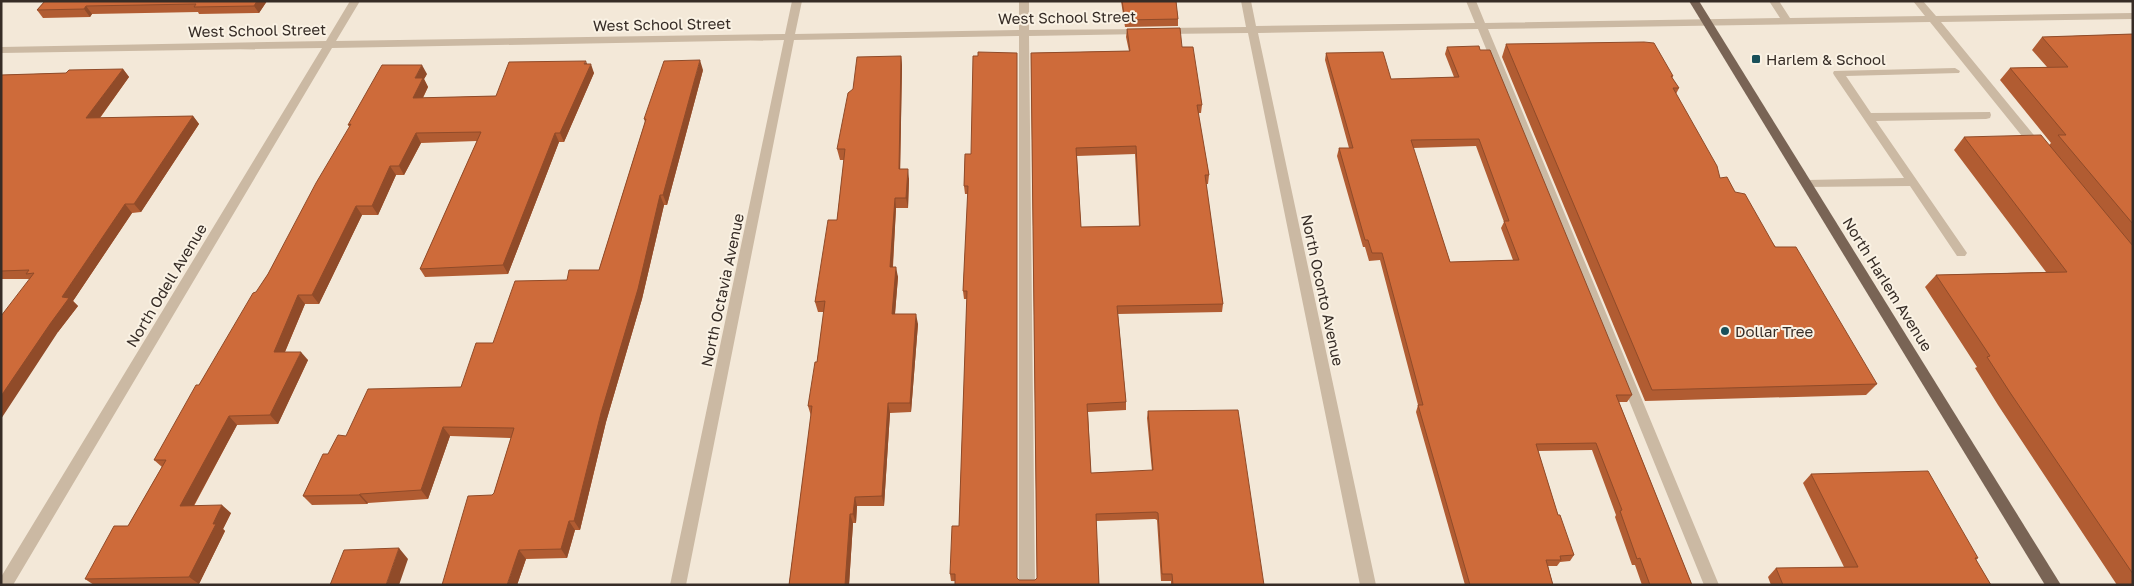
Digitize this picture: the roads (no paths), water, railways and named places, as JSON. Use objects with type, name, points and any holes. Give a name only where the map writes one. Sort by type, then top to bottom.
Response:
[{"type":"main road","name":"North Harlem Avenue","points":[[1694,1],[2054,585]]},
{"type":"street","name":"North Odell Avenue","points":[[5,585],[355,1]]},
{"type":"street","name":"North Octavia Avenue","points":[[678,585],[797,1]]},
{"type":"street","points":[[1024,1],[1028,585]]},
{"type":"street","name":"North Oconto Avenue","points":[[1246,1],[1368,585]]},
{"type":"street","points":[[1471,1],[1712,585]]},
{"type":"street","points":[[1774,1],[1787,21]]},
{"type":"street","points":[[1918,1],[2044,156]]},
{"type":"street","name":"West School Street","points":[[1,50],[2133,16]]},
{"type":"street","points":[[1955,71],[1838,73],[1961,253]]},
{"type":"street","points":[[1868,117],[1986,115]]},
{"type":"street","points":[[1807,184],[1914,182]]},
{"type":"place","name":"Harlem & School","points":[[1756,59]]},
{"type":"place","name":"Dollar Tree","points":[[1725,331]]}]
